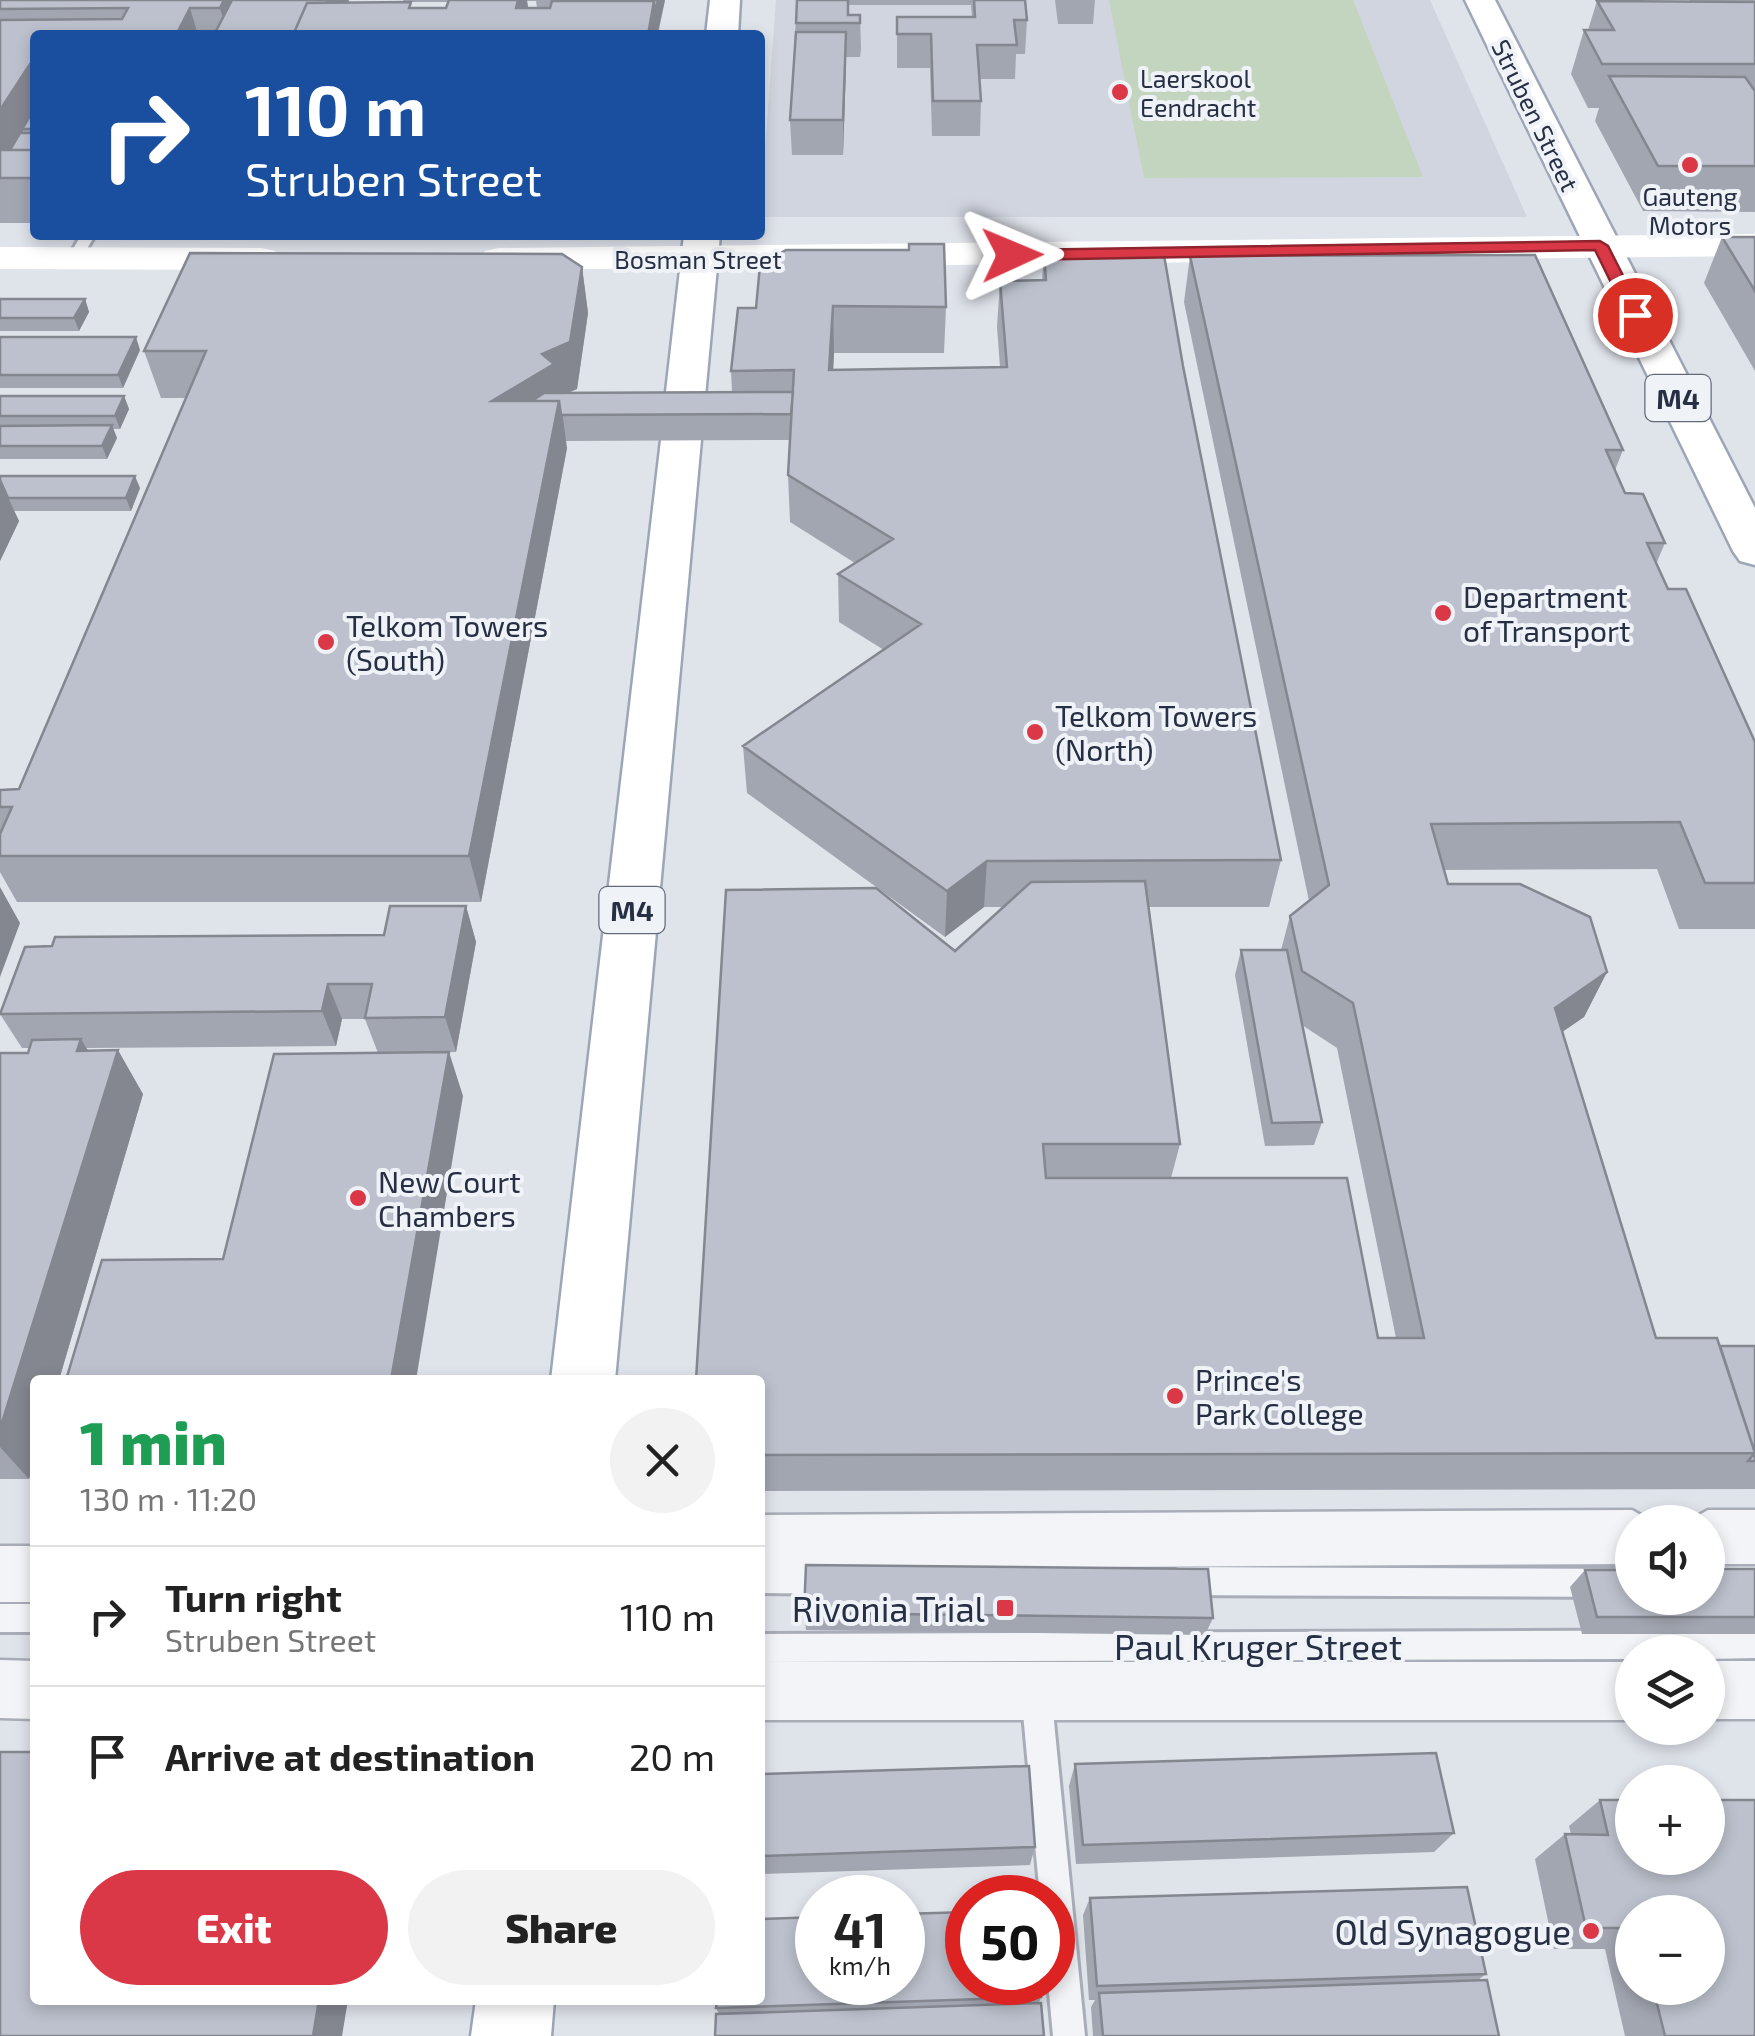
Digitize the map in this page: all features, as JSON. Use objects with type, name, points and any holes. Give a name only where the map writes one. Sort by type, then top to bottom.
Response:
[{"type":"main road","points":[[722,30],[725,0]]},
{"type":"main road","name":"Struben Street","points":[[1480,0],[1755,551]]},
{"type":"main road","name":"Bosman Street","points":[[465,259],[700,247],[1755,244]]},
{"type":"main road","points":[[0,258],[81,247],[290,259]]},
{"type":"main road","name":"M4","points":[[584,1375],[700,247]]},
{"type":"main road","points":[[511,2036],[514,2005]]},
{"type":"street","points":[[765,1542],[1615,1537]]},
{"type":"street","points":[[1725,1537],[1755,1537]]},
{"type":"street","points":[[0,1574],[30,1574]]},
{"type":"street","points":[[0,1690],[30,1690]]},
{"type":"street","name":"Paul Kruger Street","points":[[765,1691],[1615,1690]]},
{"type":"street","points":[[1725,1690],[1755,1690]]},
{"type":"lane","points":[[765,1579],[859,1580]]},
{"type":"lane","name":"Paul Kruger Street","points":[[1156,1581],[1615,1583]]},
{"type":"lane","points":[[0,1618],[30,1618]]},
{"type":"lane","name":"Paul Kruger Street","points":[[765,1648],[1755,1644]]},
{"type":"lane","points":[[1036,1691],[1069,2036]]},
{"type":"shaded area","name":"Laerskool Eendracht","points":[[776,0],[1430,0],[1527,217],[765,217],[765,149]]},
{"type":"green space","points":[[1109,0],[1353,0],[1423,177],[1144,178]]},
{"type":"building","points":[[0,0],[224,0],[220,8],[190,8],[179,30],[30,30],[30,64],[0,110],[0,20],[122,19],[128,8],[0,9]]},
{"type":"building","points":[[232,0],[328,0],[307,3],[295,30],[217,30]]},
{"type":"building","points":[[449,0],[518,0],[516,8],[550,8],[552,1],[654,1],[649,30],[295,30],[307,3],[411,2],[409,8],[446,8]]},
{"type":"building","points":[[797,0],[848,0],[848,15],[860,15],[860,23],[796,23]]},
{"type":"building","points":[[974,0],[1025,0],[1027,20],[1014,20],[1017,45],[977,45],[981,101],[933,101],[931,34],[897,34],[897,17],[975,17]]},
{"type":"building","points":[[1597,1],[1755,2],[1755,64],[1602,64],[1584,30],[1614,30]]},
{"type":"building","points":[[796,32],[846,32],[843,120],[790,120]]},
{"type":"building","points":[[1609,76],[1745,77],[1755,91],[1755,166],[1658,166]]},
{"type":"building","points":[[20,133],[30,133],[30,150],[10,150]]},
{"type":"building","points":[[0,150],[30,150],[30,178],[0,178]]},
{"type":"building","points":[[1722,237],[1755,237],[1755,291]]},
{"type":"building","name":"Telkom Towers (North)","points":[[909,244],[944,244],[946,307],[833,306],[829,370],[1007,367],[1000,281],[1046,280],[1044,255],[1164,255],[1281,860],[987,861],[947,891],[743,746],[921,624],[838,574],[893,539],[788,475],[794,370],[731,371],[738,308],[756,308],[760,265],[786,250],[909,250]]},
{"type":"building","name":"Telkom Towers (South)","points":[[190,253],[562,254],[582,267],[570,342],[542,354],[554,364],[492,401],[559,401],[469,856],[0,856],[0,834],[12,807],[0,807],[0,790],[19,789],[206,351],[144,351]]},
{"type":"building","points":[[1535,255],[1623,450],[1606,450],[1625,493],[1643,494],[1665,543],[1647,543],[1668,589],[1686,589],[1755,742],[1755,883],[1705,883],[1680,822],[1431,824],[1448,884],[1520,884],[1590,917],[1607,972],[1555,1008],[1656,1338],[1717,1338],[1755,1453],[765,1455],[765,1375],[696,1375],[726,890],[876,888],[955,951],[1031,882],[1145,881],[1180,1144],[1043,1144],[1046,1178],[1347,1178],[1378,1338],[1424,1338],[1353,1003],[1302,971],[1290,916],[1329,885],[1190,256]]},
{"type":"building","points":[[0,299],[85,299],[74,318],[0,318]]},
{"type":"building","points":[[0,337],[136,337],[118,375],[0,375]]},
{"type":"building","points":[[793,392],[791,414],[561,415],[559,401],[532,401],[544,393]]},
{"type":"building","points":[[0,396],[124,396],[115,416],[0,416]]},
{"type":"building","points":[[112,425],[102,446],[0,446],[0,426]]},
{"type":"building","points":[[0,476],[135,476],[126,498],[8,498]]},
{"type":"building","points":[[390,906],[466,906],[445,1017],[365,1018],[372,984],[328,984],[322,1011],[0,1014],[25,947],[52,946],[55,937],[384,935]]},
{"type":"building","points":[[1241,950],[1287,950],[1322,1122],[1272,1123]]},
{"type":"building","points":[[81,1039],[77,1051],[118,1050],[0,1429],[0,1053],[28,1053],[32,1040]]},
{"type":"building","name":"New Court Chambers","points":[[449,1052],[392,1375],[68,1375],[102,1260],[223,1259],[274,1054]]},
{"type":"building","points":[[1720,1346],[1755,1346],[1755,1453]]},
{"type":"building","name":"Rivonia Trial","points":[[806,1565],[1208,1569],[1213,1618],[804,1613]]},
{"type":"building","points":[[1725,1569],[1755,1569],[1755,1617],[1597,1617],[1585,1570],[1615,1570],[1615,1615],[1725,1615]]},
{"type":"building","points":[[0,1752],[30,1752],[30,2005],[318,2005],[313,2036],[0,2036]]},
{"type":"building","points":[[1436,1753],[1454,1833],[1083,1845],[1075,1764]]},
{"type":"building","points":[[1029,1766],[1035,1847],[765,1856],[765,1774]]},
{"type":"building","points":[[1600,1800],[1615,1800],[1615,1875],[1725,1875],[1725,1800],[1755,1800],[1755,2036],[1665,2036],[1657,2005],[1725,2005],[1725,1895],[1615,1895],[1615,1928],[1586,1928],[1565,1834],[1608,1835]]},
{"type":"building","points":[[1467,1887],[1486,1974],[1097,1986],[1090,1898]]},
{"type":"building","points":[[925,1913],[945,1913],[945,2000],[925,2001]]},
{"type":"building","points":[[795,1918],[795,2005],[805,2005],[716,2008],[765,2005],[765,1919]]},
{"type":"building","points":[[1487,1980],[1499,2036],[1103,2036],[1099,1993]]},
{"type":"building","points":[[1041,2005],[1044,2036],[715,2036],[716,2014]]},
{"type":"place","name":"Laerskool Eendracht","points":[[1120,92]]},
{"type":"place","name":"Gauteng Motors","points":[[1690,165]]},
{"type":"place","name":"Department of Transport","points":[[1443,613]]},
{"type":"place","name":"Telkom Towers (South)","points":[[326,642]]},
{"type":"place","name":"Telkom Towers (North)","points":[[1035,732]]},
{"type":"place","name":"New Court Chambers","points":[[358,1198]]},
{"type":"place","name":"Prince's Park College","points":[[1175,1396]]},
{"type":"place","name":"Rivonia Trial","points":[[1005,1608]]},
{"type":"place","name":"Old Synagogue","points":[[1591,1931]]},
{"type":"route","points":[[1012,255],[1600,246],[1635,315]]}]
